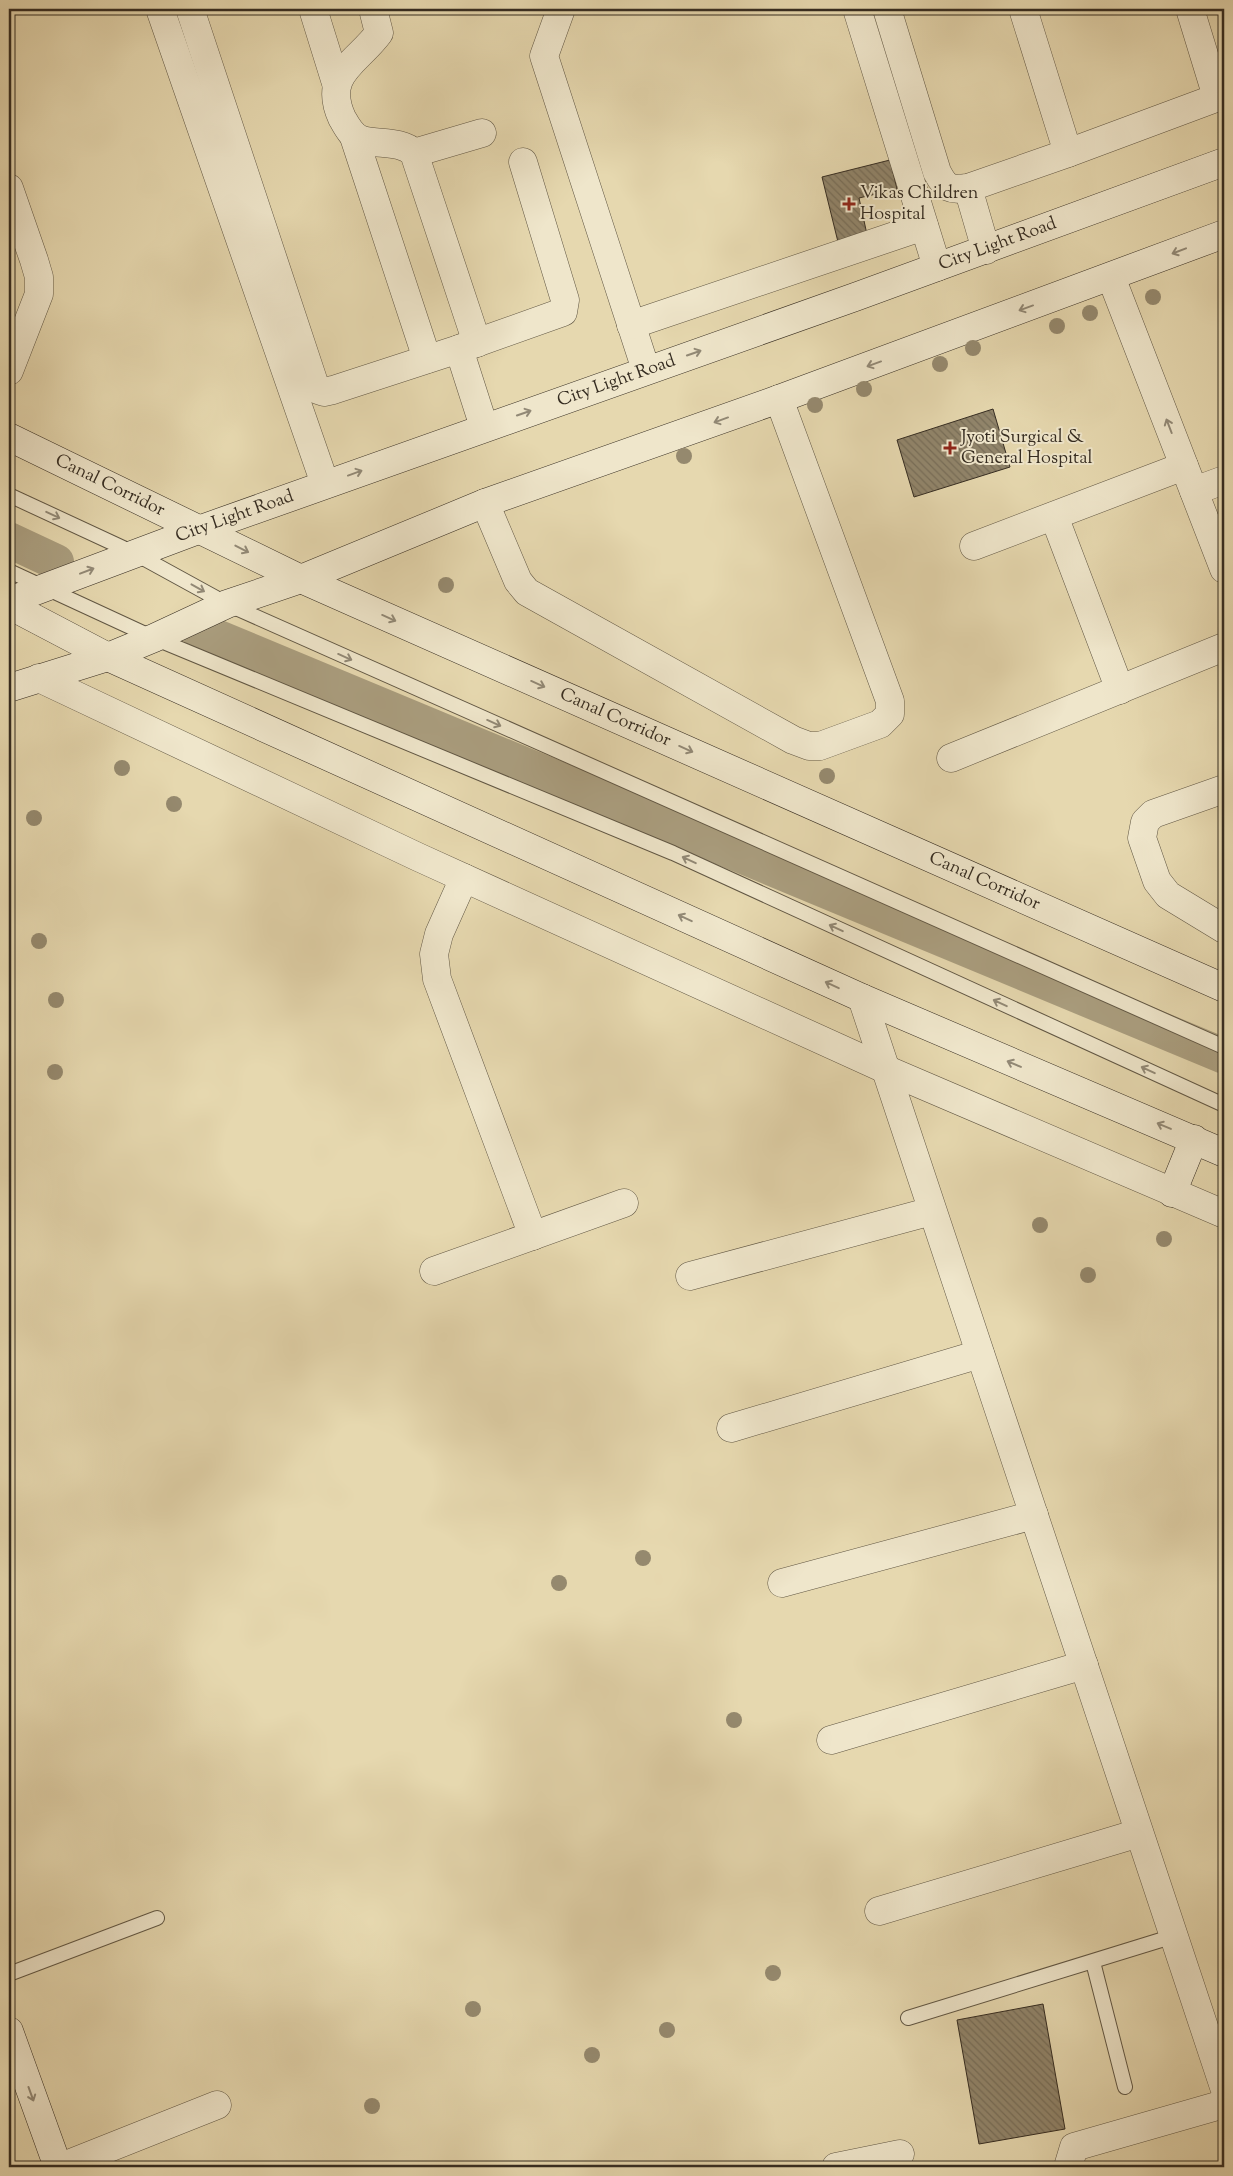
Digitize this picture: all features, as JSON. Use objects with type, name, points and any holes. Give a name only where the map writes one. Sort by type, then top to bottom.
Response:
[{"type":"street","points":[[160,9],[325,484]]},
{"type":"street","points":[[190,9],[314,383],[318,390],[324,392],[333,390],[468,346],[563,312],[565,300],[523,162]]},
{"type":"street","points":[[313,9],[336,84],[341,114],[354,137],[427,359]]},
{"type":"street","points":[[336,84],[343,72],[379,33],[373,9]]},
{"type":"street","points":[[561,9],[544,56],[646,370]]},
{"type":"street","points":[[857,9],[937,267]]},
{"type":"street","points":[[887,9],[937,172],[944,184],[955,189],[968,188],[1221,96],[1190,9]]},
{"type":"street","points":[[1023,9],[1068,153]]},
{"type":"street","points":[[414,152],[482,133]]},
{"type":"street","points":[[354,137],[402,146],[414,152],[468,346],[484,427]]},
{"type":"street","name":"City Light Road","points":[[9,601],[134,553],[986,250],[1224,162]]},
{"type":"street","points":[[9,188],[39,277],[39,294],[9,371]]},
{"type":"street","points":[[968,188],[986,250]]},
{"type":"street","points":[[632,325],[924,226]]},
{"type":"street","points":[[9,688],[108,656],[154,638],[227,604],[301,579],[485,503],[779,399],[1224,234]]},
{"type":"street","points":[[1111,277],[1224,570]]},
{"type":"street","points":[[485,503],[518,581],[528,592],[793,740],[809,746],[820,746],[880,724],[890,714],[890,701],[779,399]]},
{"type":"street","name":"Canal Corridor","points":[[9,437],[301,579],[1218,980]]},
{"type":"street","points":[[974,546],[1054,516],[1189,478],[1224,480]]},
{"type":"street","points":[[1054,516],[1120,690]]},
{"type":"street","points":[[9,606],[108,656],[862,998],[1224,1153]]},
{"type":"street","points":[[951,758],[1224,647]]},
{"type":"street","points":[[39,678],[464,878],[885,1069],[1224,1214]]},
{"type":"street","points":[[1224,789],[1153,814],[1145,822],[1142,838],[1158,881],[1168,895],[1224,929]]},
{"type":"street","points":[[464,878],[439,934],[434,954],[437,979],[533,1236]]},
{"type":"street","points":[[862,998],[1224,2087]]},
{"type":"street","points":[[1172,1193],[1194,1140]]},
{"type":"street","points":[[434,1271],[624,1203]]},
{"type":"street","points":[[690,1276],[932,1211]]},
{"type":"street","points":[[731,1428],[980,1354]]},
{"type":"street","points":[[782,1583],[1034,1515]]},
{"type":"street","points":[[832,1740],[1084,1665]]},
{"type":"street","points":[[879,1911],[1139,1833]]},
{"type":"street","points":[[9,2032],[60,2167],[217,2105]]},
{"type":"street","points":[[1068,2167],[1074,2147],[1224,2104]]},
{"type":"street","points":[[836,2167],[900,2154]]},
{"type":"lane","points":[[9,494],[134,553],[227,604],[1224,1047]]},
{"type":"lane","points":[[9,571],[154,638],[673,853],[1224,1105]]},
{"type":"lane","points":[[9,1974],[157,1918]]},
{"type":"lane","points":[[908,2018],[1174,1936]]},
{"type":"lane","points":[[1093,1962],[1125,2087]]},
{"type":"building","points":[[890,160],[897,189],[859,198],[868,239],[839,246],[822,177]]},
{"type":"building","points":[[993,409],[1010,467],[914,497],[897,440]]},
{"type":"building","points":[[1043,2004],[1065,2129],[979,2144],[957,2020]]},
{"type":"waterway","points":[[9,540],[56,562]]},
{"type":"waterway","points":[[197,629],[1224,1056]]},
{"type":"place","name":"Vikas Children Hospital","points":[[849,204]]},
{"type":"place","name":"Jyoti Surgical & General Hospital","points":[[950,448]]}]
